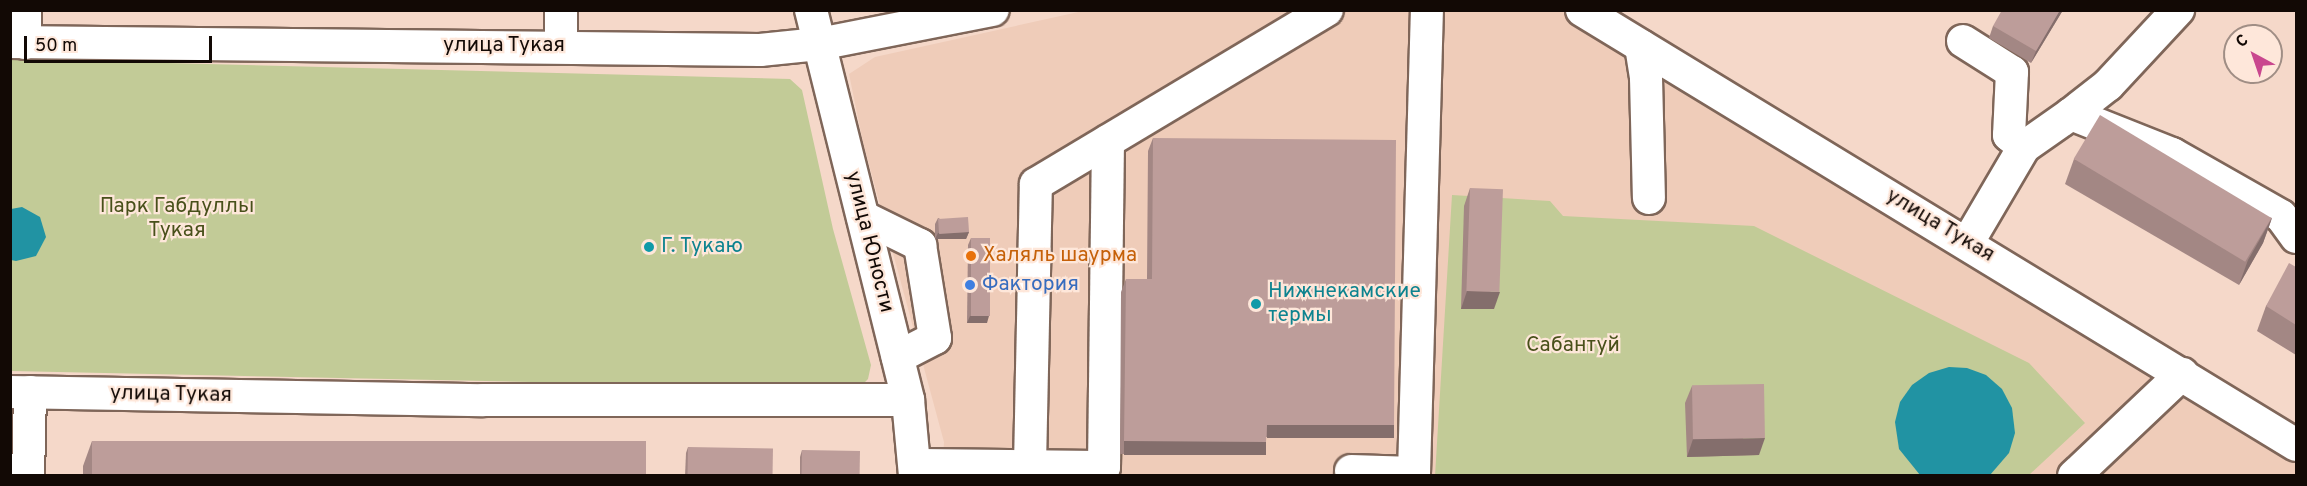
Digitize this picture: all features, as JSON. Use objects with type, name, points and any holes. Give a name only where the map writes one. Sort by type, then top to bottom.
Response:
[{"type":"street","points":[[18,43],[25,10]]},
{"type":"street","points":[[561,10],[561,47]]},
{"type":"street","name":"улица Юности","points":[[811,10],[908,400],[915,470]]},
{"type":"street","name":"улица Тукая","points":[[18,43],[760,50],[819,44],[993,10]]},
{"type":"street","points":[[1030,465],[1036,184],[1327,10]]},
{"type":"street","points":[[1351,471],[1414,473],[1427,10]]},
{"type":"street","name":"улица Тукая","points":[[1582,10],[1968,242],[2296,445]]},
{"type":"street","points":[[1968,242],[2024,147],[2108,85],[2178,10]]},
{"type":"street","points":[[1963,41],[2012,72],[2009,135],[2024,147]]},
{"type":"street","points":[[1641,46],[1646,78],[1649,198]]},
{"type":"street","points":[[2071,114],[2172,154],[2281,216],[2296,237]]},
{"type":"street","points":[[915,470],[1030,465],[1104,466],[1108,141]]},
{"type":"street","points":[[863,217],[920,245],[935,338],[898,357]]},
{"type":"street","points":[[2074,476],[2182,374]]},
{"type":"street","points":[[20,392],[28,476]]},
{"type":"street","name":"улица Тукая","points":[[20,392],[495,400],[908,400]]},
{"type":"shaded area","points":[[1083,11],[1570,11],[2296,457],[2296,475],[942,475],[944,442],[863,142],[849,74],[875,57]]},
{"type":"green space","name":"Парк Габдуллы Тукая","points":[[11,59],[790,79],[802,90],[833,229],[871,365],[868,379],[858,389],[11,371]]},
{"type":"green space","name":"Сабантуй","points":[[1452,195],[1550,201],[1563,216],[1754,226],[2029,363],[2085,423],[2029,475],[1435,476]]},
{"type":"water","points":[[22,207],[40,217],[46,237],[36,256],[16,261],[11,260],[11,209]]},
{"type":"water","points":[[1949,367],[1967,368],[1986,375],[2002,389],[2012,408],[2015,433],[2009,453],[1990,475],[1920,475],[1899,449],[1895,422],[1900,402],[1912,385],[1929,373]]},
{"type":"building","points":[[2002,10],[2060,10],[2036,51],[1993,26]]},
{"type":"building","points":[[2100,115],[2271,218],[2245,262],[2074,159]]},
{"type":"building","name":"Нижнекамские термы","points":[[1153,138],[1396,140],[1394,425],[1267,425],[1266,442],[1124,441],[1126,279],[1152,279]]},
{"type":"building","points":[[1470,188],[1503,189],[1499,292],[1466,291]]},
{"type":"building","points":[[968,217],[969,232],[939,234],[938,219]]},
{"type":"building","points":[[971,238],[990,238],[990,316],[971,316]]},
{"type":"building","points":[[2289,263],[2296,267],[2296,325],[2266,306]]},
{"type":"building","points":[[1764,384],[1765,438],[1693,439],[1692,385]]},
{"type":"building","points":[[92,441],[646,441],[646,476],[92,476]]},
{"type":"building","points":[[688,447],[773,448],[773,476],[687,476]]},
{"type":"building","points":[[802,450],[860,451],[860,476],[802,476]]},
{"type":"place","name":"Г. Тукаю","points":[[649,247]]},
{"type":"place","name":"Халяль шаурма","points":[[971,256]]},
{"type":"place","name":"Фактория","points":[[970,285]]},
{"type":"place","name":"Нижнекамские термы","points":[[1256,304]]}]
